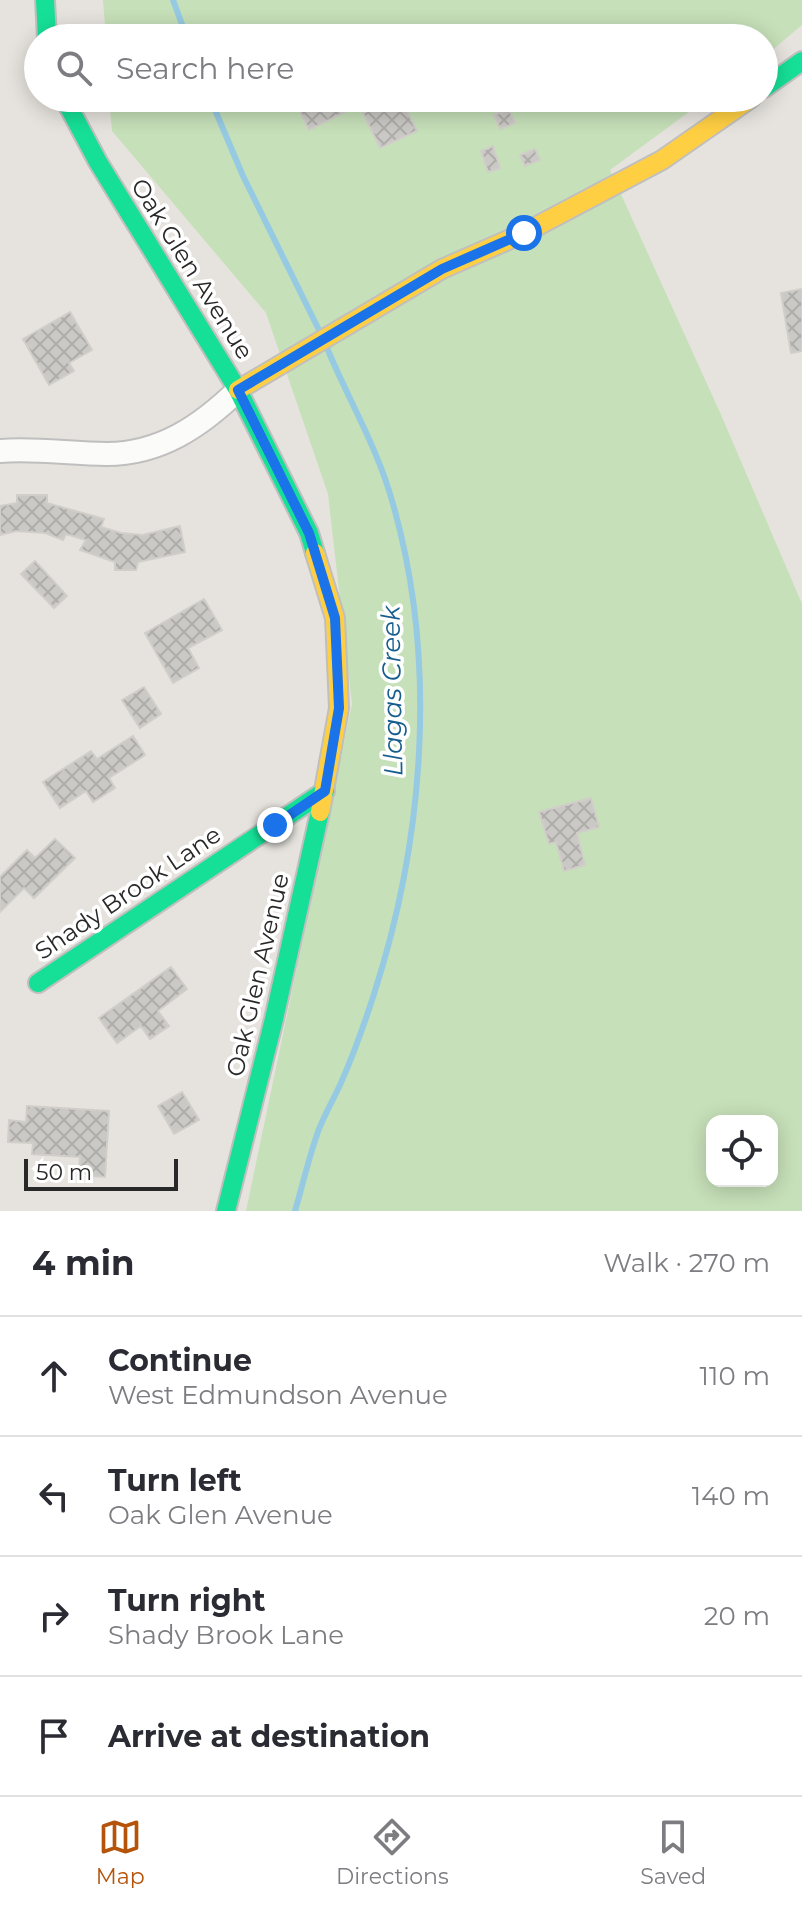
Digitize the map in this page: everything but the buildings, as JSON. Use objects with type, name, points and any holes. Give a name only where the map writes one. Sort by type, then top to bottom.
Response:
[{"type":"street","points":[[45,0],[46,24]]},
{"type":"street","points":[[778,78],[802,61]]},
{"type":"street","name":"Oak Glen Avenue","points":[[71,112],[98,162],[238,390],[309,533],[335,618],[339,708],[325,791],[274,1019],[226,1211]]},
{"type":"street","points":[[0,451],[26,449],[106,454],[137,452],[159,446],[208,419],[238,390],[370,310],[442,269],[524,233],[662,160],[731,112]]},
{"type":"street","name":"Shady Brook Lane","points":[[38,983],[325,791]]},
{"type":"green space","points":[[103,0],[802,0],[802,25],[778,45],[778,24],[105,24]]},
{"type":"green space","points":[[110,112],[689,112],[610,170],[722,417],[802,604],[802,1211],[246,1211],[352,704],[328,494],[266,313],[112,131]]},
{"type":"waterway","name":"Llagas Creek","points":[[173,0],[182,24]]},
{"type":"waterway","name":"Llagas Creek","points":[[216,112],[243,176],[319,330]]},
{"type":"waterway","name":"Llagas Creek","points":[[295,1211],[315,1139],[358,1040],[391,935],[414,813],[419,750],[420,688],[416,625],[407,564],[393,504],[379,463],[327,348]]},
{"type":"traffic: fast","points":[[45,0],[46,24]]},
{"type":"traffic: fast","points":[[778,78],[802,61]]},
{"type":"traffic: fast","points":[[71,112],[98,162],[238,390],[309,533],[315,553]]},
{"type":"traffic: fast","points":[[38,983],[325,791]]},
{"type":"traffic: fast","points":[[226,1211],[274,1019],[320,812]]},
{"type":"traffic: slow","points":[[238,390],[442,269],[524,233],[662,160],[731,112]]},
{"type":"traffic: slow","points":[[315,553],[335,618],[339,708],[320,812]]},
{"type":"route","points":[[275,825],[325,791],[339,708],[335,618],[309,533],[238,390],[442,269],[524,233]]}]
